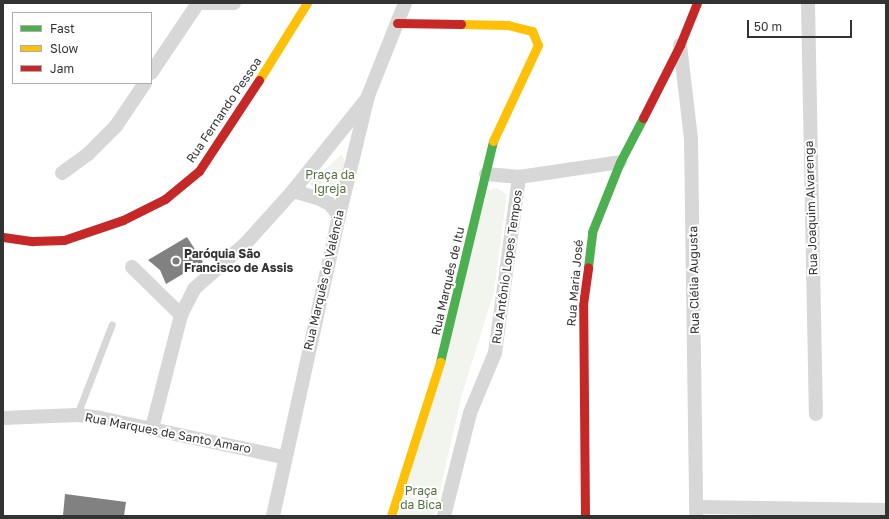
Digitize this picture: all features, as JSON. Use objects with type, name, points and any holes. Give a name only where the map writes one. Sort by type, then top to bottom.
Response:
[{"type":"street","points":[[152,73],[199,3],[234,3]]},
{"type":"street","name":"Rua Fernando Pessoa","points":[[3,237],[33,241],[64,240],[123,220],[170,194],[198,171],[231,126],[307,3]]},
{"type":"street","name":"Rua Marquês de Valência","points":[[273,516],[284,456],[338,216],[368,96],[405,3]]},
{"type":"street","name":"Rua Maria José","points":[[585,516],[583,352],[586,263],[592,232],[620,162],[680,45],[697,3]]},
{"type":"street","name":"Rua Joaquim Alvarenga","points":[[808,3],[816,414]]},
{"type":"street","name":"Rua Marquês de Itu","points":[[391,516],[443,353],[495,133],[535,56],[538,45],[537,38],[532,31],[522,27],[508,25],[397,23]]},
{"type":"street","name":"Rua Clélia Augusta","points":[[680,45],[691,139],[696,511]]},
{"type":"street","points":[[62,173],[106,136],[144,84]]},
{"type":"street","points":[[152,428],[181,315],[194,289],[247,242],[293,191],[368,96]]},
{"type":"street","points":[[486,174],[519,177],[620,162]]},
{"type":"street","name":"Rua Antônio Lopes Tempos","points":[[444,516],[470,413],[495,353],[519,177]]},
{"type":"street","points":[[293,191],[318,198],[330,204],[338,216]]},
{"type":"street","points":[[132,266],[181,315]]},
{"type":"street","name":"Rua Marques de Santo Amaro","points":[[3,418],[77,415],[152,428],[284,456]]},
{"type":"street","points":[[696,511],[886,510]]},
{"type":"lane","points":[[77,415],[112,324]]},
{"type":"green space","name":"Praça da Igreja","points":[[342,154],[348,171],[337,196],[321,192],[309,184]]},
{"type":"green space","name":"Praça da Bica","points":[[496,188],[507,194],[494,292],[462,394],[434,516],[398,516],[487,191]]},
{"type":"building","name":"Paróquia São Francisco de Assis","points":[[187,237],[203,262],[166,284],[160,270],[148,260]]},
{"type":"building","points":[[65,494],[126,502],[124,516],[63,516]]},
{"type":"traffic: fast","points":[[588,267],[592,232],[620,162],[643,118]]},
{"type":"traffic: fast","points":[[440,362],[493,141]]},
{"type":"traffic: slow","points":[[259,80],[307,3]]},
{"type":"traffic: slow","points":[[461,24],[508,25],[532,31],[538,45],[493,141]]},
{"type":"traffic: slow","points":[[391,516],[440,362]]},
{"type":"traffic: jam","points":[[643,118],[680,45],[697,3]]},
{"type":"traffic: jam","points":[[397,23],[461,24]]},
{"type":"traffic: jam","points":[[3,237],[33,241],[64,240],[123,220],[165,199],[199,171],[259,80]]},
{"type":"traffic: jam","points":[[585,516],[583,304],[588,267]]},
{"type":"place","name":"Paróquia São Francisco de Assis","points":[[176,261]]}]
